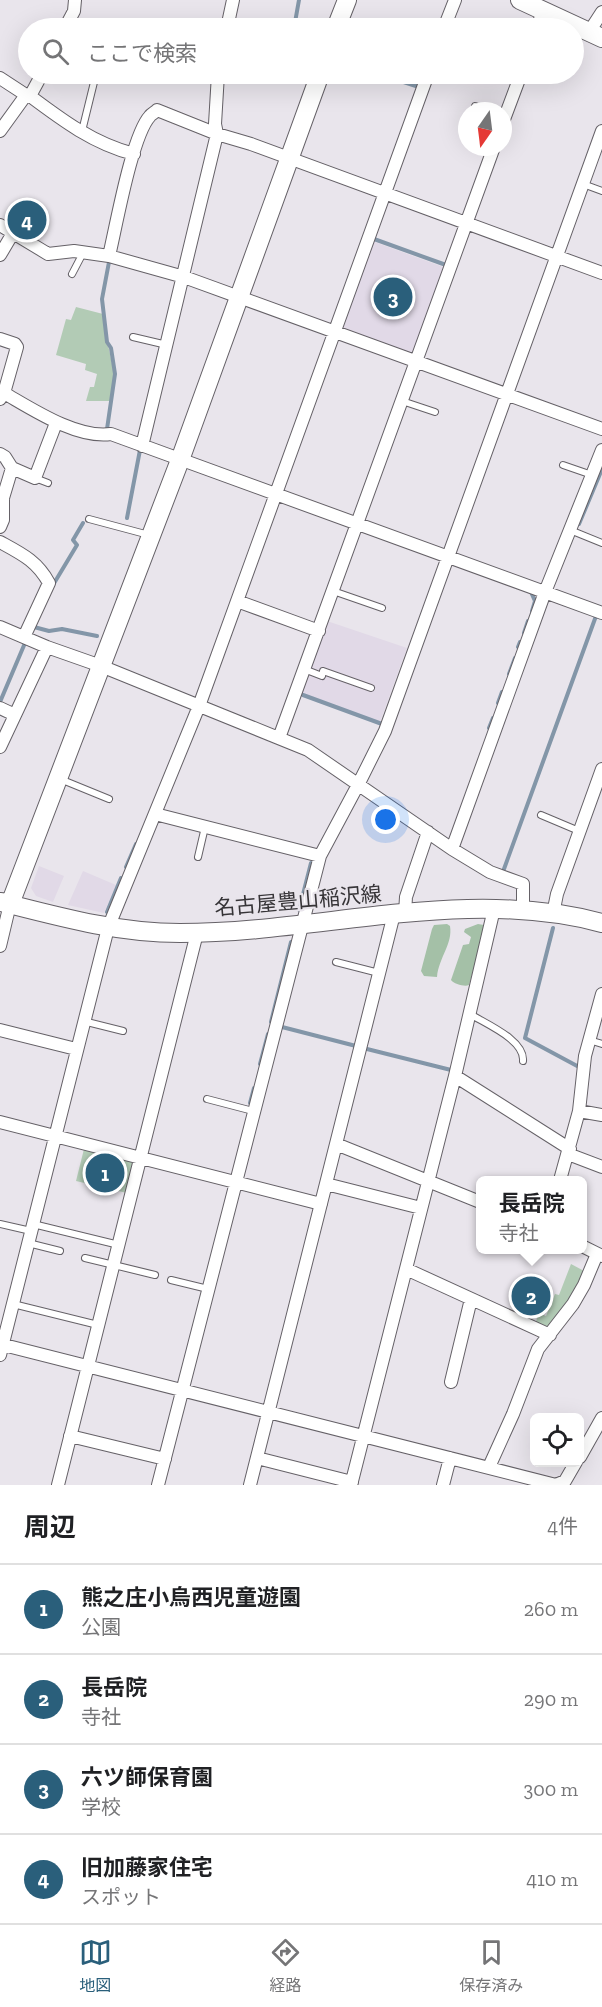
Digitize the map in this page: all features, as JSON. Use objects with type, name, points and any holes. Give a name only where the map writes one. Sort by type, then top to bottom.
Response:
[{"type":"street","points":[[70,18],[74,11],[75,0]]},
{"type":"street","points":[[229,18],[233,0]]},
{"type":"street","points":[[340,18],[346,0]]},
{"type":"street","points":[[448,18],[455,0]]},
{"type":"street","points":[[520,0],[558,18]]},
{"type":"street","points":[[541,18],[543,11]]},
{"type":"street","points":[[596,35],[602,12]]},
{"type":"street","points":[[0,78],[81,132],[114,149],[134,154]]},
{"type":"street","points":[[0,131],[36,84]]},
{"type":"street","points":[[142,446],[217,134],[215,124],[217,84]]},
{"type":"street","points":[[0,946],[5,903],[58,778],[180,460],[316,84]]},
{"type":"street","points":[[424,84],[199,706],[108,928],[1,1348],[87,1366],[556,1485],[565,1481],[573,1467]]},
{"type":"street","points":[[510,102],[517,84]]},
{"type":"street","points":[[109,256],[134,154],[143,127],[157,110],[217,134],[602,273]]},
{"type":"street","points":[[158,1485],[320,856],[385,731],[602,131]]},
{"type":"street","points":[[279,738],[491,156]]},
{"type":"street","points":[[0,225],[48,254],[74,251],[109,256],[184,277],[602,429]]},
{"type":"street","points":[[0,255],[13,233]]},
{"type":"street","points":[[0,339],[15,344],[17,347],[2,396],[56,423],[100,435],[111,434],[602,613]]},
{"type":"street","points":[[0,454],[5,457],[12,468],[35,478],[56,423]]},
{"type":"street","points":[[452,849],[545,592],[602,450]]},
{"type":"street","points":[[0,527],[3,520],[3,498],[12,468]]},
{"type":"street","points":[[0,542],[23,554],[41,568],[49,584],[24,637]]},
{"type":"street","points":[[237,601],[319,631]]},
{"type":"street","points":[[0,627],[308,750],[452,849],[490,872],[523,884],[523,910]]},
{"type":"street","points":[[0,747],[47,647]]},
{"type":"street","points":[[0,708],[15,715]]},
{"type":"street","points":[[553,914],[557,894],[601,776]]},
{"type":"street","points":[[155,814],[320,856]]},
{"type":"street","points":[[250,1485],[380,973],[428,832]]},
{"type":"street","name":"名古屋豊山稲沢線","points":[[5,903],[108,928],[146,932],[197,933],[444,909],[523,910],[602,923]]},
{"type":"street","points":[[257,1458],[351,1484],[455,1076],[494,909]]},
{"type":"street","points":[[58,1485],[197,933]]},
{"type":"street","points":[[562,1176],[579,1111],[583,1065],[602,994]]},
{"type":"street","points":[[0,1030],[76,1049]]},
{"type":"street","points":[[455,1076],[569,1152],[602,1167]]},
{"type":"street","points":[[579,1111],[602,1114]]},
{"type":"street","points":[[0,1122],[321,1203]]},
{"type":"street","points":[[336,1144],[476,1200]]},
{"type":"street","points":[[326,1184],[421,1208]]},
{"type":"street","points":[[489,1467],[513,1414],[538,1349],[584,1285],[600,1255]]},
{"type":"street","points":[[406,1269],[550,1335]]},
{"type":"street","points":[[451,1382],[471,1299]]},
{"type":"street","points":[[584,1448],[602,1418]]},
{"type":"street","points":[[70,1436],[165,1459]]},
{"type":"street","points":[[443,1485],[450,1458]]},
{"type":"lane","points":[[81,132],[93,84]]},
{"type":"lane","points":[[583,184],[602,191]]},
{"type":"lane","points":[[72,274],[83,253]]},
{"type":"lane","points":[[133,337],[167,345]]},
{"type":"lane","points":[[402,400],[435,412]]},
{"type":"lane","points":[[563,465],[592,475]]},
{"type":"lane","points":[[35,478],[48,483]]},
{"type":"lane","points":[[89,519],[151,535]]},
{"type":"lane","points":[[570,530],[602,543]]},
{"type":"lane","points":[[333,591],[382,608]]},
{"type":"lane","points":[[304,669],[322,676],[323,671],[370,688]]},
{"type":"lane","points":[[58,778],[109,799]]},
{"type":"lane","points":[[541,814],[580,831]]},
{"type":"lane","points":[[198,857],[205,827]]},
{"type":"lane","points":[[336,962],[380,973]]},
{"type":"lane","points":[[470,1014],[517,1043],[524,1054],[523,1061]]},
{"type":"lane","points":[[83,1021],[123,1031]]},
{"type":"lane","points":[[589,1041],[602,1044]]},
{"type":"lane","points":[[207,1099],[253,1111]]},
{"type":"lane","points":[[0,1224],[31,1233],[118,1245]]},
{"type":"lane","points":[[31,1233],[60,1251]]},
{"type":"lane","points":[[85,1258],[155,1275]]},
{"type":"lane","points":[[171,1280],[208,1289]]},
{"type":"lane","points":[[13,1304],[98,1325]]},
{"type":"shaded area","points":[[372,241],[446,268],[414,353],[410,355],[344,331],[342,327]]},
{"type":"shaded area","points":[[327,621],[407,648],[380,722],[301,693]]},
{"type":"shaded area","points":[[39,866],[64,876],[53,902],[36,896],[31,888]]},
{"type":"shaded area","points":[[83,871],[116,885],[104,913],[68,905]]},
{"type":"green space","points":[[76,307],[103,314],[106,342],[114,374],[110,401],[86,401],[90,387],[94,387],[97,374],[85,370],[86,364],[56,355],[66,319],[71,320]]},
{"type":"green space","points":[[447,924],[450,926],[450,939],[437,977],[424,976],[421,971],[432,929],[434,925]]},
{"type":"green space","points":[[478,924],[484,925],[485,928],[469,985],[460,985],[451,980],[463,945],[469,944],[471,937],[464,932],[465,929]]},
{"type":"green space","points":[[84,1149],[132,1161],[134,1164],[127,1193],[76,1181]]},
{"type":"green space","points":[[571,1264],[586,1272],[550,1331],[535,1324],[539,1313],[546,1316],[555,1294],[559,1295]]},
{"type":"waterway","points":[[296,18],[299,0]]},
{"type":"waterway","points":[[410,84],[419,87]]},
{"type":"waterway","points":[[374,239],[446,265]]},
{"type":"waterway","points":[[107,429],[115,374],[111,348],[107,342],[102,299],[109,262]]},
{"type":"waterway","points":[[127,518],[140,450]]},
{"type":"waterway","points":[[579,524],[602,469]]},
{"type":"waterway","points":[[53,585],[77,545],[73,540],[83,523]]},
{"type":"waterway","points":[[531,592],[535,601],[532,611]]},
{"type":"waterway","points":[[504,869],[596,616]]},
{"type":"waterway","points":[[524,633],[528,621]]},
{"type":"waterway","points":[[34,627],[49,631],[62,629],[97,636]]},
{"type":"waterway","points":[[518,647],[520,642]]},
{"type":"waterway","points":[[0,702],[25,643]]},
{"type":"waterway","points":[[509,674],[515,658]]},
{"type":"waterway","points":[[498,703],[502,692]]},
{"type":"waterway","points":[[303,695],[382,724]]},
{"type":"waterway","points":[[489,728],[493,718]]},
{"type":"waterway","points":[[126,867],[136,844]]},
{"type":"waterway","points":[[299,910],[311,863]]},
{"type":"waterway","points":[[107,912],[121,878]]},
{"type":"waterway","points":[[553,928],[525,1038],[579,1067]]},
{"type":"waterway","points":[[271,1022],[291,942]]},
{"type":"waterway","points":[[282,1027],[356,1046]]},
{"type":"waterway","points":[[260,1064],[268,1034]]},
{"type":"waterway","points":[[367,1049],[451,1070]]},
{"type":"waterway","points":[[250,1103],[254,1088]]},
{"type":"place","name":"旧加藤家住宅","points":[[27,220]]},
{"type":"place","name":"六ツ師保育園","points":[[393,297]]},
{"type":"place","name":"熊之庄小烏西児童遊園","points":[[105,1173]]},
{"type":"place","name":"長岳院","points":[[531,1296]]}]
